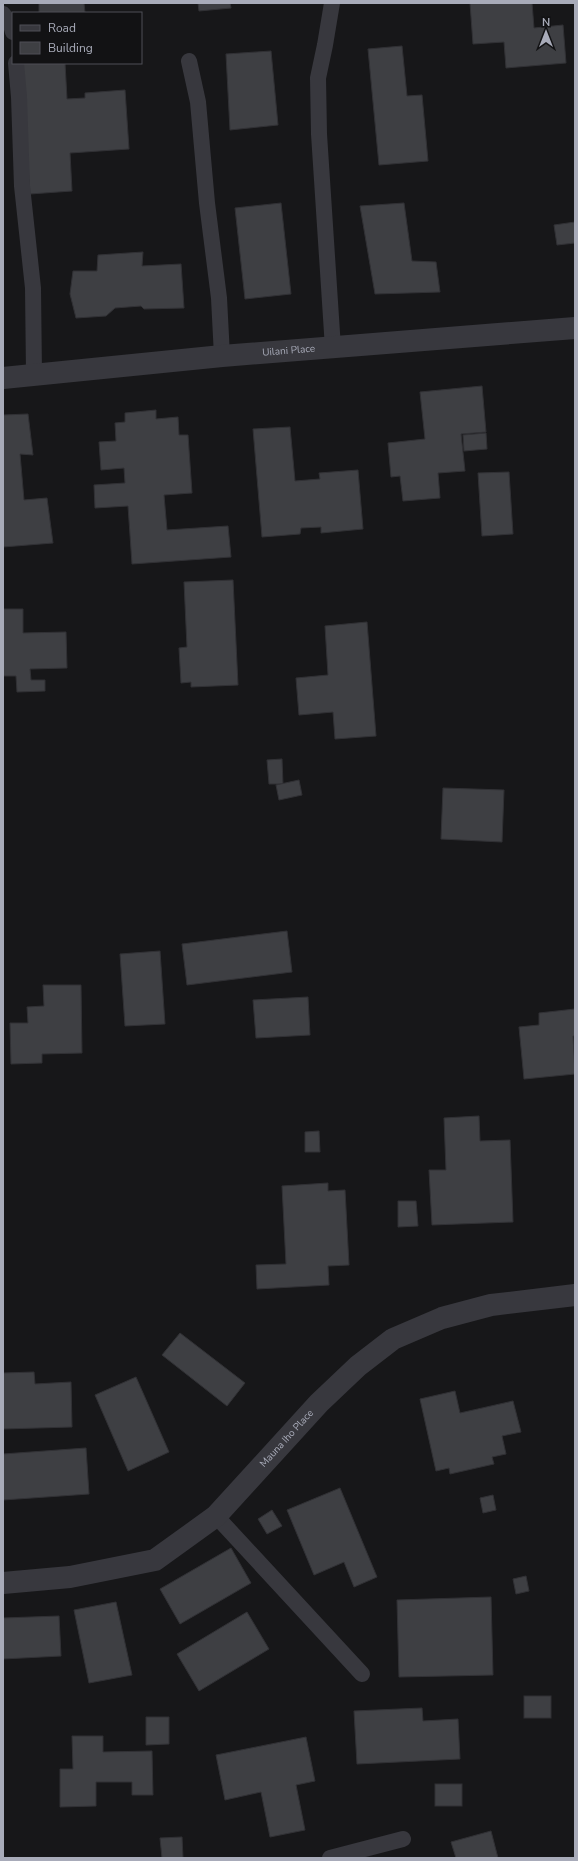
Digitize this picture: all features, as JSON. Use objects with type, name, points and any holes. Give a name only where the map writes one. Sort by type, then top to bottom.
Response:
[{"type":"street","name":"Uilani Place","points":[[3,378],[222,356],[575,328]]},
{"type":"street","name":"Mauna Iho Place","points":[[3,1582],[70,1577],[155,1560],[216,1516],[319,1403],[358,1366],[393,1339],[442,1318],[491,1305],[575,1295]]},
{"type":"lane","points":[[332,3],[318,78],[319,134],[333,348]]},
{"type":"lane","points":[[3,14],[12,28]]},
{"type":"lane","points":[[189,61],[198,102],[207,203],[219,298],[222,356]]},
{"type":"lane","points":[[16,64],[19,97],[22,186],[33,288],[34,374]]},
{"type":"lane","points":[[216,1516],[362,1674]]},
{"type":"lane","points":[[330,1858],[403,1839]]},
{"type":"building","points":[[39,3],[84,3],[85,12],[39,12]]},
{"type":"building","points":[[198,3],[230,3],[231,8],[199,11]]},
{"type":"building","points":[[470,3],[532,3],[534,28],[563,25],[566,63],[506,68],[504,42],[473,44]]},
{"type":"building","points":[[402,46],[407,96],[422,95],[428,161],[379,165],[368,49]]},
{"type":"building","points":[[271,51],[278,125],[230,130],[226,54]]},
{"type":"building","points":[[21,64],[65,64],[67,99],[85,98],[85,93],[125,90],[129,149],[70,153],[72,191],[30,194]]},
{"type":"building","points":[[281,203],[291,294],[245,299],[235,208]]},
{"type":"building","points":[[404,203],[412,261],[436,262],[440,292],[375,294],[360,206]]},
{"type":"building","points":[[575,222],[575,243],[557,245],[554,225]]},
{"type":"building","points":[[143,252],[142,266],[181,264],[184,308],[144,309],[141,306],[115,308],[106,316],[76,318],[70,294],[73,271],[97,271],[98,255]]},
{"type":"building","points":[[482,386],[486,432],[461,434],[465,471],[438,473],[440,498],[403,501],[400,476],[391,477],[388,443],[425,439],[420,392]]},
{"type":"building","points":[[156,410],[156,419],[178,417],[179,435],[188,435],[192,493],[164,495],[167,530],[228,526],[231,557],[132,564],[128,506],[95,508],[94,485],[125,483],[124,468],[101,470],[99,442],[116,441],[115,423],[125,422],[125,413]]},
{"type":"building","points":[[28,414],[33,455],[20,454],[24,500],[47,498],[53,543],[3,547],[3,415]]},
{"type":"building","points":[[290,427],[295,481],[320,479],[319,473],[358,470],[363,529],[321,533],[321,527],[301,528],[300,534],[262,537],[253,429]]},
{"type":"building","points":[[486,433],[487,449],[464,451],[463,435]]},
{"type":"building","points":[[509,472],[513,534],[482,536],[478,473]]},
{"type":"building","points":[[233,580],[238,685],[191,687],[191,682],[181,683],[179,648],[187,647],[184,582]]},
{"type":"building","points":[[3,609],[23,609],[23,633],[66,632],[67,668],[30,669],[31,680],[45,680],[45,691],[17,692],[16,676],[3,676]]},
{"type":"building","points":[[367,622],[376,736],[335,739],[333,712],[299,715],[296,678],[328,675],[325,626]]},
{"type":"building","points":[[282,759],[283,784],[269,784],[267,760]]},
{"type":"building","points":[[299,780],[302,795],[279,800],[276,785]]},
{"type":"building","points":[[443,788],[504,790],[502,842],[441,839]]},
{"type":"building","points":[[287,931],[292,972],[187,985],[182,944]]},
{"type":"building","points":[[160,951],[165,1024],[125,1026],[120,954]]},
{"type":"building","points":[[43,985],[81,985],[82,1053],[42,1054],[42,1063],[11,1064],[10,1023],[28,1023],[27,1007],[44,1006]]},
{"type":"building","points":[[308,997],[310,1035],[256,1038],[253,1000]]},
{"type":"building","points":[[575,1009],[575,1036],[573,1036],[575,1074],[524,1079],[519,1027],[539,1025],[539,1013]]},
{"type":"building","points":[[479,1116],[480,1141],[510,1140],[513,1222],[432,1225],[429,1170],[446,1170],[444,1118]]},
{"type":"building","points":[[319,1131],[320,1152],[305,1152],[305,1132]]},
{"type":"building","points":[[328,1183],[328,1191],[345,1190],[349,1265],[328,1266],[329,1285],[257,1289],[256,1265],[286,1264],[282,1186]]},
{"type":"building","points":[[398,1201],[416,1201],[418,1226],[398,1227]]},
{"type":"building","points":[[180,1333],[245,1383],[227,1406],[162,1355]]},
{"type":"building","points":[[34,1372],[35,1384],[71,1382],[72,1427],[3,1429],[3,1373]]},
{"type":"building","points":[[136,1377],[169,1452],[128,1471],[95,1395]]},
{"type":"building","points":[[455,1391],[460,1413],[513,1401],[521,1432],[502,1436],[506,1454],[492,1457],[494,1464],[450,1474],[449,1468],[436,1471],[420,1399]]},
{"type":"building","points":[[86,1448],[89,1494],[3,1500],[3,1454]]},
{"type":"building","points":[[340,1488],[377,1577],[354,1587],[344,1562],[314,1575],[287,1510]]},
{"type":"building","points":[[493,1495],[496,1510],[483,1513],[480,1498]]},
{"type":"building","points":[[272,1510],[282,1526],[267,1534],[258,1519]]},
{"type":"building","points":[[231,1548],[251,1583],[180,1624],[160,1589]]},
{"type":"building","points":[[526,1576],[529,1591],[516,1594],[513,1579]]},
{"type":"building","points":[[491,1597],[493,1675],[399,1677],[397,1600]]},
{"type":"building","points":[[116,1602],[132,1675],[89,1683],[74,1610]]},
{"type":"building","points":[[247,1612],[269,1649],[199,1691],[177,1654]]},
{"type":"building","points":[[59,1616],[61,1656],[3,1659],[3,1618]]},
{"type":"building","points":[[524,1696],[551,1696],[551,1718],[524,1718]]},
{"type":"building","points":[[422,1708],[423,1721],[458,1719],[460,1759],[357,1764],[354,1711]]},
{"type":"building","points":[[146,1717],[169,1717],[169,1744],[146,1745]]},
{"type":"building","points":[[72,1736],[103,1736],[103,1752],[152,1751],[153,1795],[132,1795],[132,1782],[96,1782],[96,1806],[60,1807],[60,1769],[73,1769]]},
{"type":"building","points":[[306,1737],[315,1781],[296,1785],[305,1830],[270,1837],[261,1792],[225,1800],[216,1755]]},
{"type":"building","points":[[435,1784],[462,1784],[462,1806],[435,1806]]},
{"type":"building","points":[[491,1831],[498,1858],[456,1858],[451,1842]]},
{"type":"building","points":[[182,1837],[183,1858],[162,1858],[160,1838]]}]
